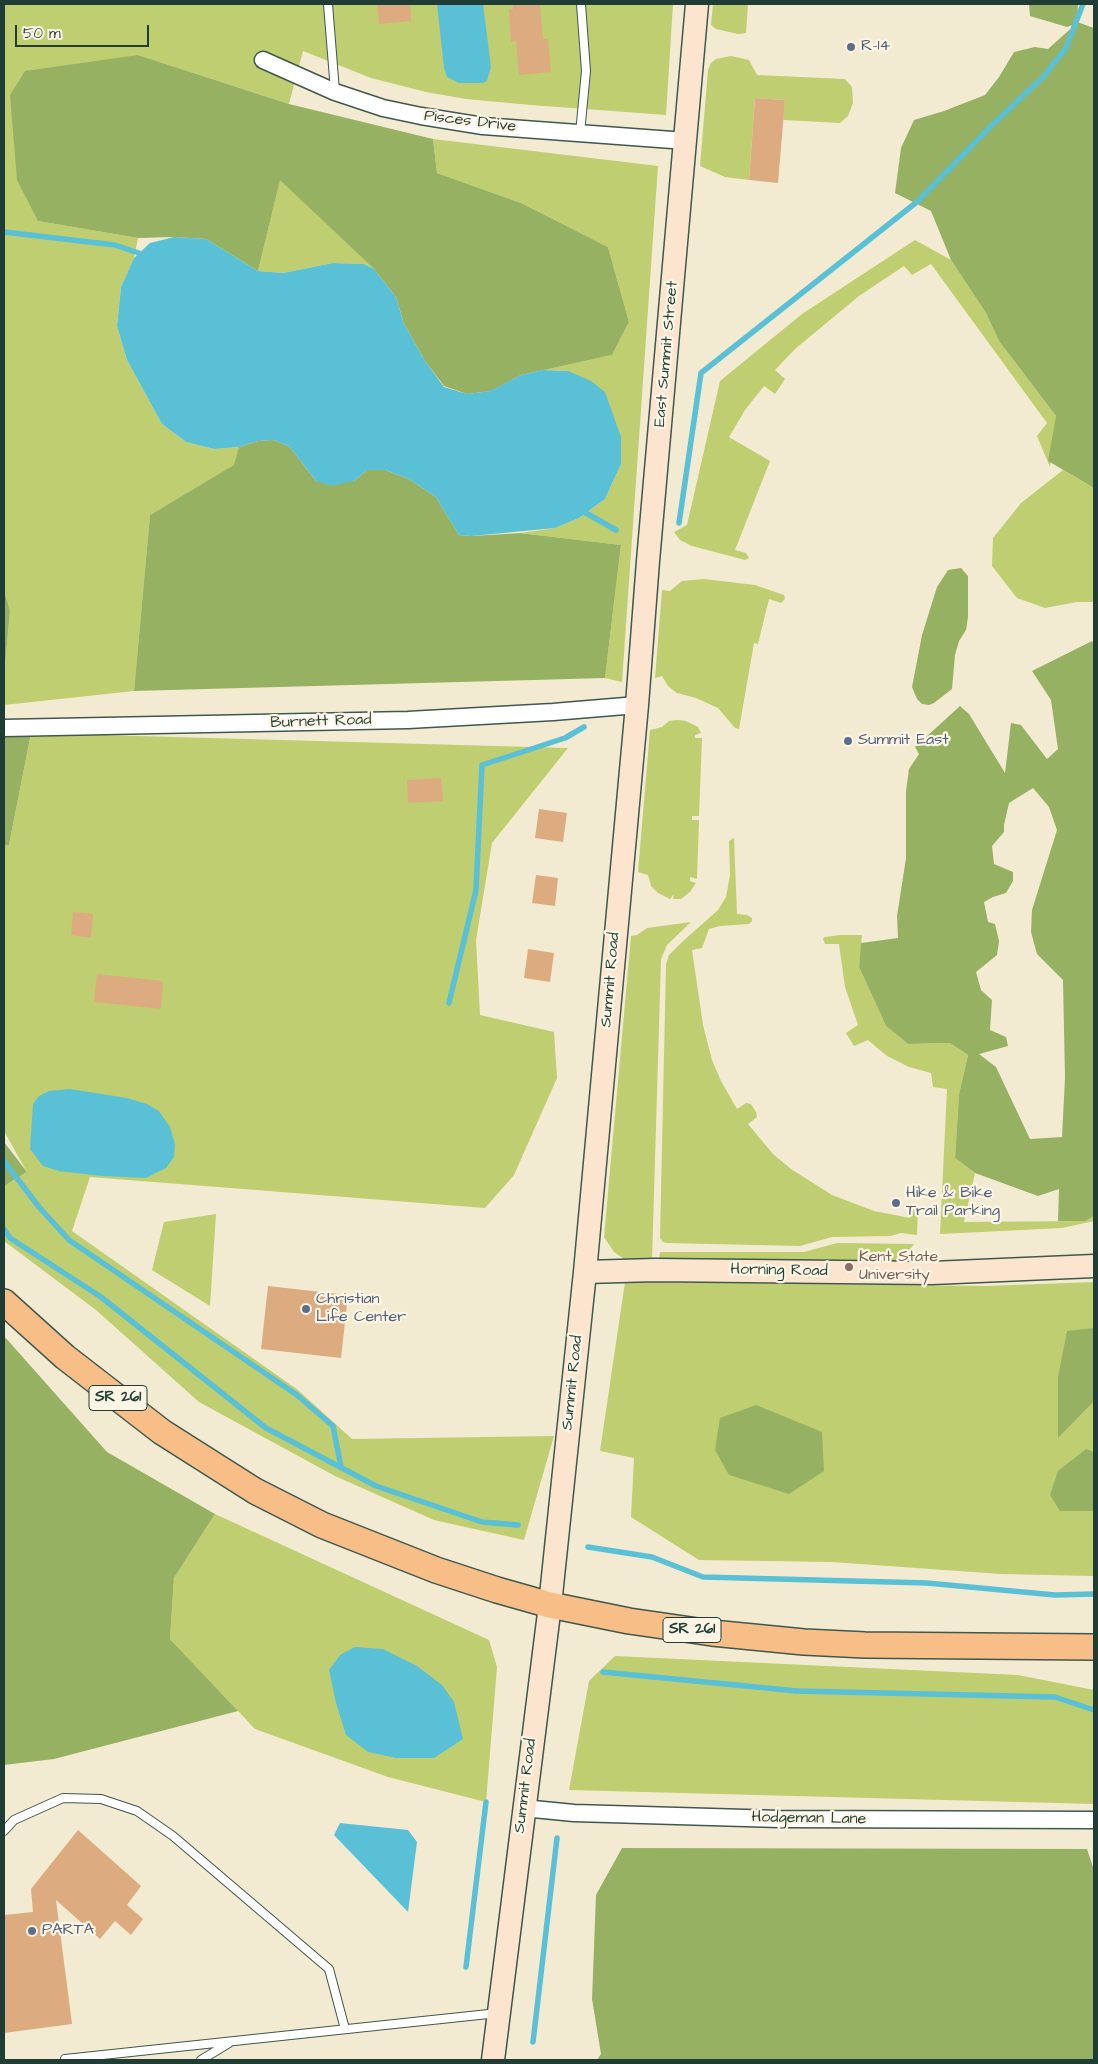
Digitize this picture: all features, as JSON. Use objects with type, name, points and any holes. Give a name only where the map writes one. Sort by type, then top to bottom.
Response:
[{"type":"main road","name":"East Summit Street","points":[[637,705],[697,4]]},
{"type":"main road","name":"Summit Road","points":[[492,2060],[550,1605],[585,1272],[637,705]]},
{"type":"main road","name":"Horning Road","points":[[585,1272],[655,1270],[932,1274],[1094,1266]]},
{"type":"main road","name":"SR 261","points":[[4,1302],[65,1357],[162,1432],[255,1491],[322,1525],[436,1570],[550,1605],[629,1621],[712,1633],[804,1642],[875,1645],[1094,1647]]},
{"type":"street","name":"Pisces Drive","points":[[263,60],[335,92],[383,108],[447,121],[483,126],[686,141]]},
{"type":"street","name":"Burnett Road","points":[[4,728],[408,720],[637,705]]},
{"type":"street","name":"Hodgeman Lane","points":[[523,1808],[574,1813],[780,1819],[1094,1820]]},
{"type":"lane","points":[[328,4],[335,92]]},
{"type":"lane","points":[[580,134],[586,71],[581,4]]},
{"type":"lane","points":[[4,1830],[14,1820],[63,1798],[101,1799],[137,1811],[173,1836],[329,1969],[345,2028]]},
{"type":"lane","points":[[65,2059],[498,2013]]},
{"type":"lane","points":[[201,2060],[231,2042]]},
{"type":"green space","points":[[4,4],[673,4],[666,115],[466,99],[426,92],[371,78],[303,51],[289,104],[138,55],[38,221],[138,238],[134,258],[121,287],[117,326],[127,360],[162,424],[186,442],[214,449],[239,447],[235,465],[150,515],[134,691],[4,705],[4,677],[10,612],[4,590]]},
{"type":"green space","points":[[713,4],[748,4],[746,33],[738,34],[716,29],[711,25]]},
{"type":"green space","points":[[1029,4],[1078,4],[1077,22],[1094,28],[1094,488],[1048,461],[1056,416],[999,341],[986,313],[951,260],[931,211],[895,193],[901,148],[914,120],[985,95],[999,77],[1014,52],[1035,47],[1048,49],[1076,24],[1067,27],[1030,16]]},
{"type":"green space","points":[[138,55],[289,104],[433,139],[437,173],[521,203],[608,247],[629,322],[612,355],[521,375],[491,391],[467,394],[444,386],[425,361],[404,324],[396,297],[374,269],[280,180],[258,271],[206,239],[174,237],[138,238],[38,221],[17,180],[10,95],[25,71]]},
{"type":"green space","points":[[731,56],[749,60],[757,75],[845,79],[852,87],[853,103],[848,116],[840,123],[783,120],[785,100],[755,98],[749,180],[725,177],[700,166],[708,70],[711,63],[716,59]]},
{"type":"green space","points":[[433,139],[658,166],[622,682],[605,678],[621,545],[520,533],[555,528],[579,518],[605,499],[621,464],[568,371],[543,370],[612,355],[629,322],[608,247],[521,203],[437,173]]},
{"type":"green space","points":[[280,179],[374,269],[364,264],[333,263],[283,273],[258,271]]},
{"type":"green space","points":[[915,240],[951,260],[986,313],[999,341],[1056,416],[1050,467],[1037,436],[1047,423],[931,264],[912,275],[904,266],[859,296],[795,349],[775,370],[785,379],[775,394],[764,386],[745,410],[729,437],[770,461],[735,550],[746,553],[749,558],[745,560],[692,546],[680,540],[674,532],[687,525],[720,381],[802,314]]},
{"type":"green space","points":[[273,440],[289,446],[316,481],[354,481],[367,470],[385,470],[409,479],[436,497],[459,535],[520,533],[621,545],[605,678],[134,691],[150,515],[234,465],[239,447],[258,441]]},
{"type":"green space","points":[[1063,470],[1094,488],[1094,602],[1077,602],[1045,608],[1017,598],[992,566],[993,538],[1021,503]]},
{"type":"green space","points":[[961,568],[968,576],[968,617],[966,630],[959,641],[955,655],[952,689],[934,703],[929,705],[922,704],[917,699],[912,687],[922,635],[937,587],[948,570]]},
{"type":"green space","points":[[704,579],[755,585],[784,595],[785,599],[781,603],[769,599],[758,644],[754,643],[739,729],[735,728],[718,708],[696,698],[677,693],[668,686],[662,676],[655,678],[662,590],[670,591],[682,581]]},
{"type":"green space","points":[[4,590],[10,611],[4,677]]},
{"type":"green space","points":[[1092,641],[1094,643],[1094,1216],[1085,1221],[1058,1221],[1059,1189],[1038,1196],[975,1173],[955,1158],[959,1094],[968,1055],[950,1043],[908,1044],[886,1026],[859,967],[861,943],[898,938],[897,916],[906,858],[906,791],[909,769],[919,754],[915,747],[960,706],[969,714],[1005,773],[1011,723],[1021,725],[1047,759],[1058,749],[1051,700],[1032,671]],"holes":[[[1033,788],[1049,807],[1057,830],[1032,910],[1031,932],[1037,954],[1063,980],[1065,1078],[1062,1137],[1030,1139],[996,1067],[979,1054],[1008,1046],[1006,1037],[990,1030],[992,1000],[981,990],[976,972],[997,955],[999,941],[995,924],[988,922],[984,902],[1006,893],[1013,881],[1013,872],[994,864],[992,846],[1004,832],[1009,803]]]},
{"type":"green space","points":[[669,721],[686,721],[698,727],[701,733],[695,735],[695,738],[702,738],[699,816],[692,816],[692,820],[699,820],[697,879],[690,877],[690,881],[696,883],[690,892],[681,899],[673,899],[674,894],[670,899],[658,893],[651,886],[648,875],[638,872],[650,730],[662,727]]},
{"type":"green space","points":[[31,733],[568,748],[492,843],[476,940],[480,1015],[554,1032],[557,1078],[514,1175],[485,1208],[90,1177],[72,1231],[298,1390],[352,1439],[554,1436],[524,1540],[434,1520],[335,1476],[199,1402],[96,1310],[4,1241],[4,1186],[27,1172],[4,1131],[4,846],[9,845]]},
{"type":"green space","points":[[31,733],[9,845],[4,846],[4,737]]},
{"type":"green space","points":[[734,838],[737,914],[747,915],[752,918],[752,921],[749,924],[720,926],[709,929],[702,948],[692,950],[703,1025],[712,1060],[721,1081],[737,1109],[746,1103],[751,1104],[757,1117],[748,1124],[773,1154],[791,1169],[832,1195],[874,1211],[910,1218],[911,1209],[916,1206],[918,1208],[917,1235],[901,1233],[890,1236],[832,1237],[800,1246],[667,1243],[663,1242],[660,1238],[666,964],[669,955],[718,910],[726,897],[730,875],[729,841]]},
{"type":"green space","points":[[691,922],[667,945],[661,959],[652,1260],[624,1259],[614,1252],[604,1237],[631,936],[637,935],[647,928]]},
{"type":"green space","points":[[840,935],[862,935],[859,967],[886,1026],[908,1044],[950,1043],[968,1055],[959,1094],[955,1158],[975,1173],[964,1222],[1084,1221],[1094,1216],[1094,1221],[1062,1228],[940,1234],[947,1089],[933,1087],[931,1073],[909,1067],[887,1056],[868,1040],[854,1046],[846,1033],[858,1025],[845,987],[839,944],[825,944],[823,939]]},
{"type":"green space","points":[[4,1142],[27,1172],[4,1186]]},
{"type":"green space","points":[[216,1214],[210,1306],[152,1270],[164,1222]]},
{"type":"green space","points":[[837,1243],[914,1244],[909,1251],[897,1259],[896,1263],[659,1261],[660,1252],[804,1252]]},
{"type":"green space","points":[[625,1282],[986,1286],[1094,1282],[1094,1576],[1001,1574],[832,1562],[699,1560],[631,1517],[634,1458],[600,1451]]},
{"type":"green space","points":[[1094,1328],[1094,1401],[1058,1438],[1058,1377],[1067,1331]]},
{"type":"green space","points":[[4,1336],[107,1452],[215,1514],[174,1578],[170,1639],[238,1711],[54,1759],[4,1765]]},
{"type":"green space","points":[[756,1405],[822,1432],[824,1471],[789,1494],[729,1475],[715,1450],[720,1418]]},
{"type":"green space","points":[[1086,1449],[1094,1452],[1094,1511],[1060,1511],[1050,1495],[1058,1471]]},
{"type":"green space","points":[[215,1514],[489,1640],[497,1667],[486,1802],[388,1777],[255,1729],[170,1639],[174,1578]]},
{"type":"green space","points":[[615,1656],[1018,1675],[1094,1690],[1094,1804],[569,1790],[589,1681]]},
{"type":"green space","points":[[622,1848],[1087,1849],[1094,1870],[1094,2060],[597,2060],[601,2054],[592,1999],[596,1895]]},
{"type":"water","points":[[437,4],[483,4],[491,67],[487,81],[483,83],[459,83],[447,77],[444,68]]},
{"type":"water","points":[[174,237],[206,239],[258,271],[283,273],[333,263],[364,264],[374,269],[396,297],[404,324],[425,361],[444,387],[467,394],[490,391],[521,375],[543,370],[568,371],[591,381],[605,392],[621,437],[621,464],[605,499],[579,518],[555,528],[472,536],[459,535],[436,497],[409,479],[385,470],[367,470],[354,481],[331,486],[316,481],[289,446],[273,440],[258,441],[239,447],[214,449],[186,442],[162,424],[127,360],[117,326],[121,287],[134,258],[150,243]]},
{"type":"water","points":[[70,1089],[127,1098],[147,1104],[159,1111],[170,1127],[175,1144],[174,1157],[166,1168],[146,1178],[102,1176],[59,1171],[43,1166],[30,1149],[33,1104],[39,1096],[49,1091]]},
{"type":"water","points":[[355,1647],[383,1649],[417,1666],[442,1685],[454,1702],[463,1739],[434,1758],[396,1758],[368,1752],[346,1735],[336,1703],[329,1670],[340,1655]]},
{"type":"water","points":[[340,1823],[408,1830],[417,1842],[408,1912],[334,1835]]},
{"type":"building","points":[[377,4],[410,4],[411,21],[379,24]]},
{"type":"building","points":[[513,4],[540,4],[543,39],[548,39],[551,72],[519,75],[516,41],[511,42],[509,10],[513,9]]},
{"type":"building","points":[[755,98],[785,100],[778,183],[749,180]]},
{"type":"building","points":[[441,778],[443,801],[408,803],[407,780]]},
{"type":"building","points":[[539,809],[567,813],[563,842],[535,838]]},
{"type":"building","points":[[536,875],[558,878],[555,906],[532,903]]},
{"type":"building","points":[[73,912],[93,914],[91,938],[71,935]]},
{"type":"building","points":[[528,949],[554,953],[550,982],[524,978]]},
{"type":"building","points":[[97,974],[163,981],[161,1009],[94,1002]]},
{"type":"building","name":"Christian Life Center","points":[[268,1286],[348,1295],[341,1358],[261,1349]]},
{"type":"building","name":"PARTA","points":[[78,1830],[141,1886],[127,1905],[143,1919],[131,1935],[115,1921],[100,1939],[56,1900],[72,2024],[4,2033],[4,1915],[33,1912],[31,1889]]},
{"type":"waterway","points":[[679,523],[701,373],[918,201],[990,127],[1043,77],[1066,48],[1083,4]]},
{"type":"waterway","points":[[4,232],[115,245],[139,253]]},
{"type":"waterway","points":[[586,513],[616,530]]},
{"type":"waterway","points":[[449,1003],[476,890],[482,765],[565,738],[584,727]]},
{"type":"waterway","points":[[4,1161],[39,1207],[69,1240],[297,1395],[333,1426],[341,1467]]},
{"type":"waterway","points":[[4,1229],[10,1238],[101,1297],[266,1428],[376,1486],[482,1522],[518,1525]]},
{"type":"waterway","points":[[588,1547],[652,1557],[703,1577],[927,1583],[1055,1595],[1094,1594]]},
{"type":"waterway","points":[[603,1672],[797,1691],[1055,1697],[1094,1710]]},
{"type":"waterway","points":[[466,1967],[486,1802]]},
{"type":"waterway","points":[[533,2042],[557,1838]]},
{"type":"place","name":"R-14","points":[[851,47]]},
{"type":"place","name":"Summit East","points":[[848,741]]},
{"type":"place","name":"Hike & Bike Trail Parking","points":[[896,1203]]},
{"type":"place","name":"Kent State University","points":[[849,1267]]},
{"type":"place","name":"Christian Life Center","points":[[306,1309]]},
{"type":"place","name":"PARTA","points":[[32,1931]]}]
